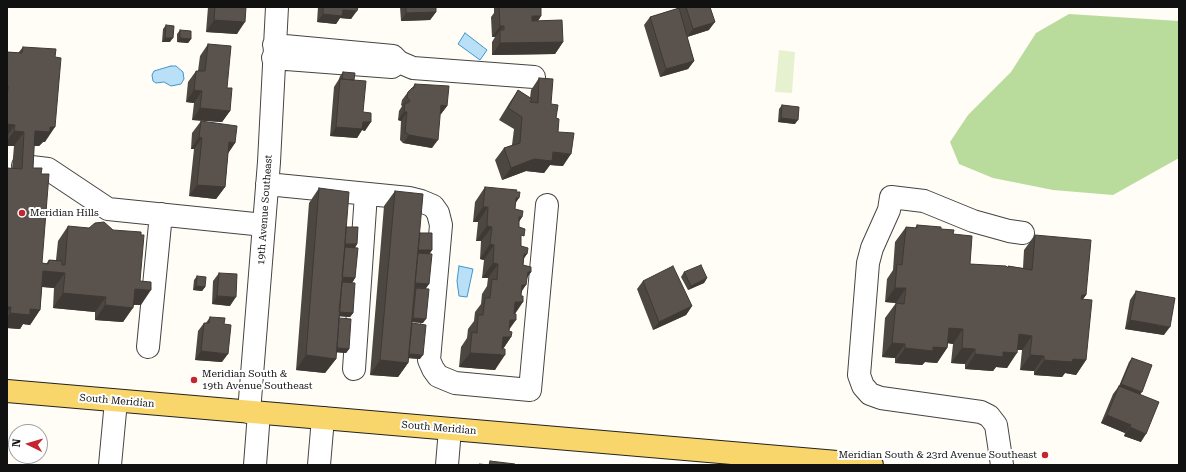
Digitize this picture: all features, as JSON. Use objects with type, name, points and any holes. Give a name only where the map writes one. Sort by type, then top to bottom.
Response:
[{"type":"main road","name":"South Meridian","points":[[7,391],[450,429],[776,461],[872,465]]},
{"type":"street","name":"19th Avenue Southeast","points":[[255,465],[254,412],[277,7]]},
{"type":"street","points":[[274,51],[392,67],[399,62],[413,68],[534,77]]},
{"type":"street","points":[[14,166],[48,169],[108,209],[264,225]]},
{"type":"street","points":[[267,184],[422,201],[433,206],[438,213],[441,237],[429,360],[438,376],[455,383],[530,390],[547,205]]},
{"type":"street","points":[[354,369],[366,194]]},
{"type":"street","points":[[1002,465],[996,425],[989,416],[981,412],[881,398],[870,394],[863,386],[859,375],[868,263],[872,248],[889,210],[891,197],[924,201],[973,221],[1009,231],[1023,233]]},
{"type":"street","points":[[148,347],[161,214]]},
{"type":"street","points":[[110,465],[116,401]]},
{"type":"street","points":[[319,465],[323,418]]},
{"type":"street","points":[[447,465],[450,429]]},
{"type":"green space","points":[[1069,14],[1179,21],[1179,158],[1113,195],[1053,190],[993,178],[959,164],[950,142],[968,115],[1011,72],[1036,33]]},
{"type":"green space","points":[[779,50],[795,52],[792,93],[775,92]]},
{"type":"water","points":[[465,33],[487,50],[480,60],[458,44]]},
{"type":"water","points":[[176,66],[183,72],[184,79],[181,84],[171,86],[164,82],[156,83],[153,81],[152,75],[154,71]]},
{"type":"water","points":[[459,266],[473,269],[467,297],[459,296],[457,281]]},
{"type":"building","points":[[215,7],[246,7],[245,22],[214,20]]},
{"type":"building","points":[[323,7],[358,7],[357,11],[343,10],[342,16],[323,14]]},
{"type":"building","points":[[406,7],[436,7],[436,12],[406,13]]},
{"type":"building","points":[[499,7],[541,7],[541,16],[532,16],[532,21],[562,20],[563,42],[500,43],[500,30],[504,30],[504,26],[500,26]]},
{"type":"building","points":[[686,7],[710,7],[715,22],[693,29]]},
{"type":"building","points":[[679,8],[694,61],[666,69],[650,17]]},
{"type":"building","points":[[166,25],[174,26],[173,38],[165,38]]},
{"type":"building","points":[[180,30],[191,31],[191,39],[180,38]]},
{"type":"building","points":[[208,44],[231,46],[227,88],[232,88],[230,111],[200,108],[202,91],[194,90],[196,71],[205,71]]},
{"type":"building","name":"Meridian Hills","points":[[23,47],[56,49],[55,57],[61,58],[55,127],[50,127],[50,132],[35,131],[33,168],[42,168],[41,174],[49,174],[42,263],[48,264],[49,260],[62,261],[62,265],[65,265],[68,226],[89,228],[95,223],[104,222],[113,230],[141,232],[141,235],[144,235],[140,281],[151,282],[151,290],[135,289],[133,308],[105,305],[106,297],[63,293],[65,273],[43,271],[40,310],[30,309],[30,315],[10,313],[11,307],[7,307],[7,168],[22,169],[24,132],[14,131],[15,125],[7,124],[7,52],[22,53]]},
{"type":"building","points":[[343,72],[355,73],[354,80],[342,79]]},
{"type":"building","points":[[539,78],[553,79],[551,104],[558,105],[556,118],[559,119],[558,132],[574,133],[571,154],[553,152],[552,161],[534,159],[511,168],[504,148],[520,143],[522,117],[508,108],[518,90],[532,99],[530,102],[538,103]]},
{"type":"building","points":[[340,79],[366,81],[363,112],[371,113],[371,122],[363,122],[362,129],[336,127]]},
{"type":"building","points":[[415,84],[449,86],[447,106],[441,105],[438,140],[409,135],[405,132],[407,112],[404,112],[405,103],[410,101],[407,97],[408,92],[414,88]]},
{"type":"building","points":[[782,105],[799,107],[798,120],[781,118]]},
{"type":"building","points":[[201,121],[237,126],[235,143],[229,142],[225,187],[197,185],[202,138],[199,137]]},
{"type":"building","points":[[485,187],[517,190],[516,192],[520,192],[519,198],[516,198],[515,209],[523,211],[522,217],[519,217],[519,227],[525,229],[524,236],[521,235],[521,246],[528,248],[527,254],[524,254],[523,265],[531,267],[531,272],[528,272],[526,285],[522,285],[521,296],[523,296],[523,302],[515,302],[514,314],[516,314],[516,320],[510,320],[509,331],[512,332],[511,337],[503,337],[502,349],[505,349],[505,355],[470,353],[472,332],[477,333],[478,315],[483,315],[485,298],[490,298],[492,279],[497,280],[498,264],[493,263],[494,245],[490,244],[492,227],[487,226],[488,207],[483,207]]},
{"type":"building","points":[[319,188],[349,192],[336,359],[306,355]]},
{"type":"building","points":[[395,191],[423,194],[408,363],[380,360]]},
{"type":"building","points":[[917,225],[941,227],[941,229],[954,230],[953,234],[972,236],[970,264],[1006,266],[1008,268],[1008,266],[1032,270],[1035,235],[1091,240],[1086,295],[1082,295],[1081,299],[1092,300],[1086,360],[1073,359],[1072,362],[1044,360],[1044,356],[1030,355],[1032,336],[1019,334],[1017,353],[1003,352],[1003,357],[975,354],[975,349],[962,348],[963,329],[949,328],[947,348],[933,347],[933,351],[905,348],[905,344],[892,343],[896,303],[904,304],[906,288],[895,288],[897,264],[902,265],[906,227],[917,228]]},
{"type":"building","points":[[346,227],[358,227],[357,244],[345,244]]},
{"type":"building","points":[[420,233],[432,233],[432,250],[418,250]]},
{"type":"building","points":[[345,247],[358,248],[355,278],[342,277]]},
{"type":"building","points":[[418,253],[432,254],[429,284],[415,283]]},
{"type":"building","points":[[701,265],[707,278],[691,286],[684,272]]},
{"type":"building","points":[[673,266],[692,306],[659,322],[643,281]]},
{"type":"building","points":[[219,273],[237,274],[236,297],[217,296]]},
{"type":"building","points":[[197,276],[206,277],[205,287],[196,286]]},
{"type":"building","points":[[342,282],[355,283],[353,313],[339,312]]},
{"type":"building","points":[[416,288],[429,289],[426,319],[413,318]]},
{"type":"building","points":[[1136,291],[1175,298],[1170,327],[1130,320]]},
{"type":"building","points":[[210,317],[225,318],[224,324],[231,325],[228,354],[201,351],[204,323],[209,323]]},
{"type":"building","points":[[339,318],[351,319],[349,349],[337,348]]},
{"type":"building","points":[[412,323],[426,325],[423,355],[409,354]]},
{"type":"building","points":[[1132,358],[1152,365],[1142,392],[1121,384]]},
{"type":"building","points":[[1119,386],[1159,402],[1146,434],[1130,427],[1131,425],[1107,415]]},
{"type":"building","points":[[490,461],[515,464],[515,465],[489,465]]},
{"type":"place","name":"Meridian Hills","points":[[22,213]]},
{"type":"place","name":"Meridian South & 19th Avenue Southeast","points":[[194,380]]},
{"type":"place","name":"Meridian South & 23rd Avenue Southeast","points":[[1045,455]]}]
